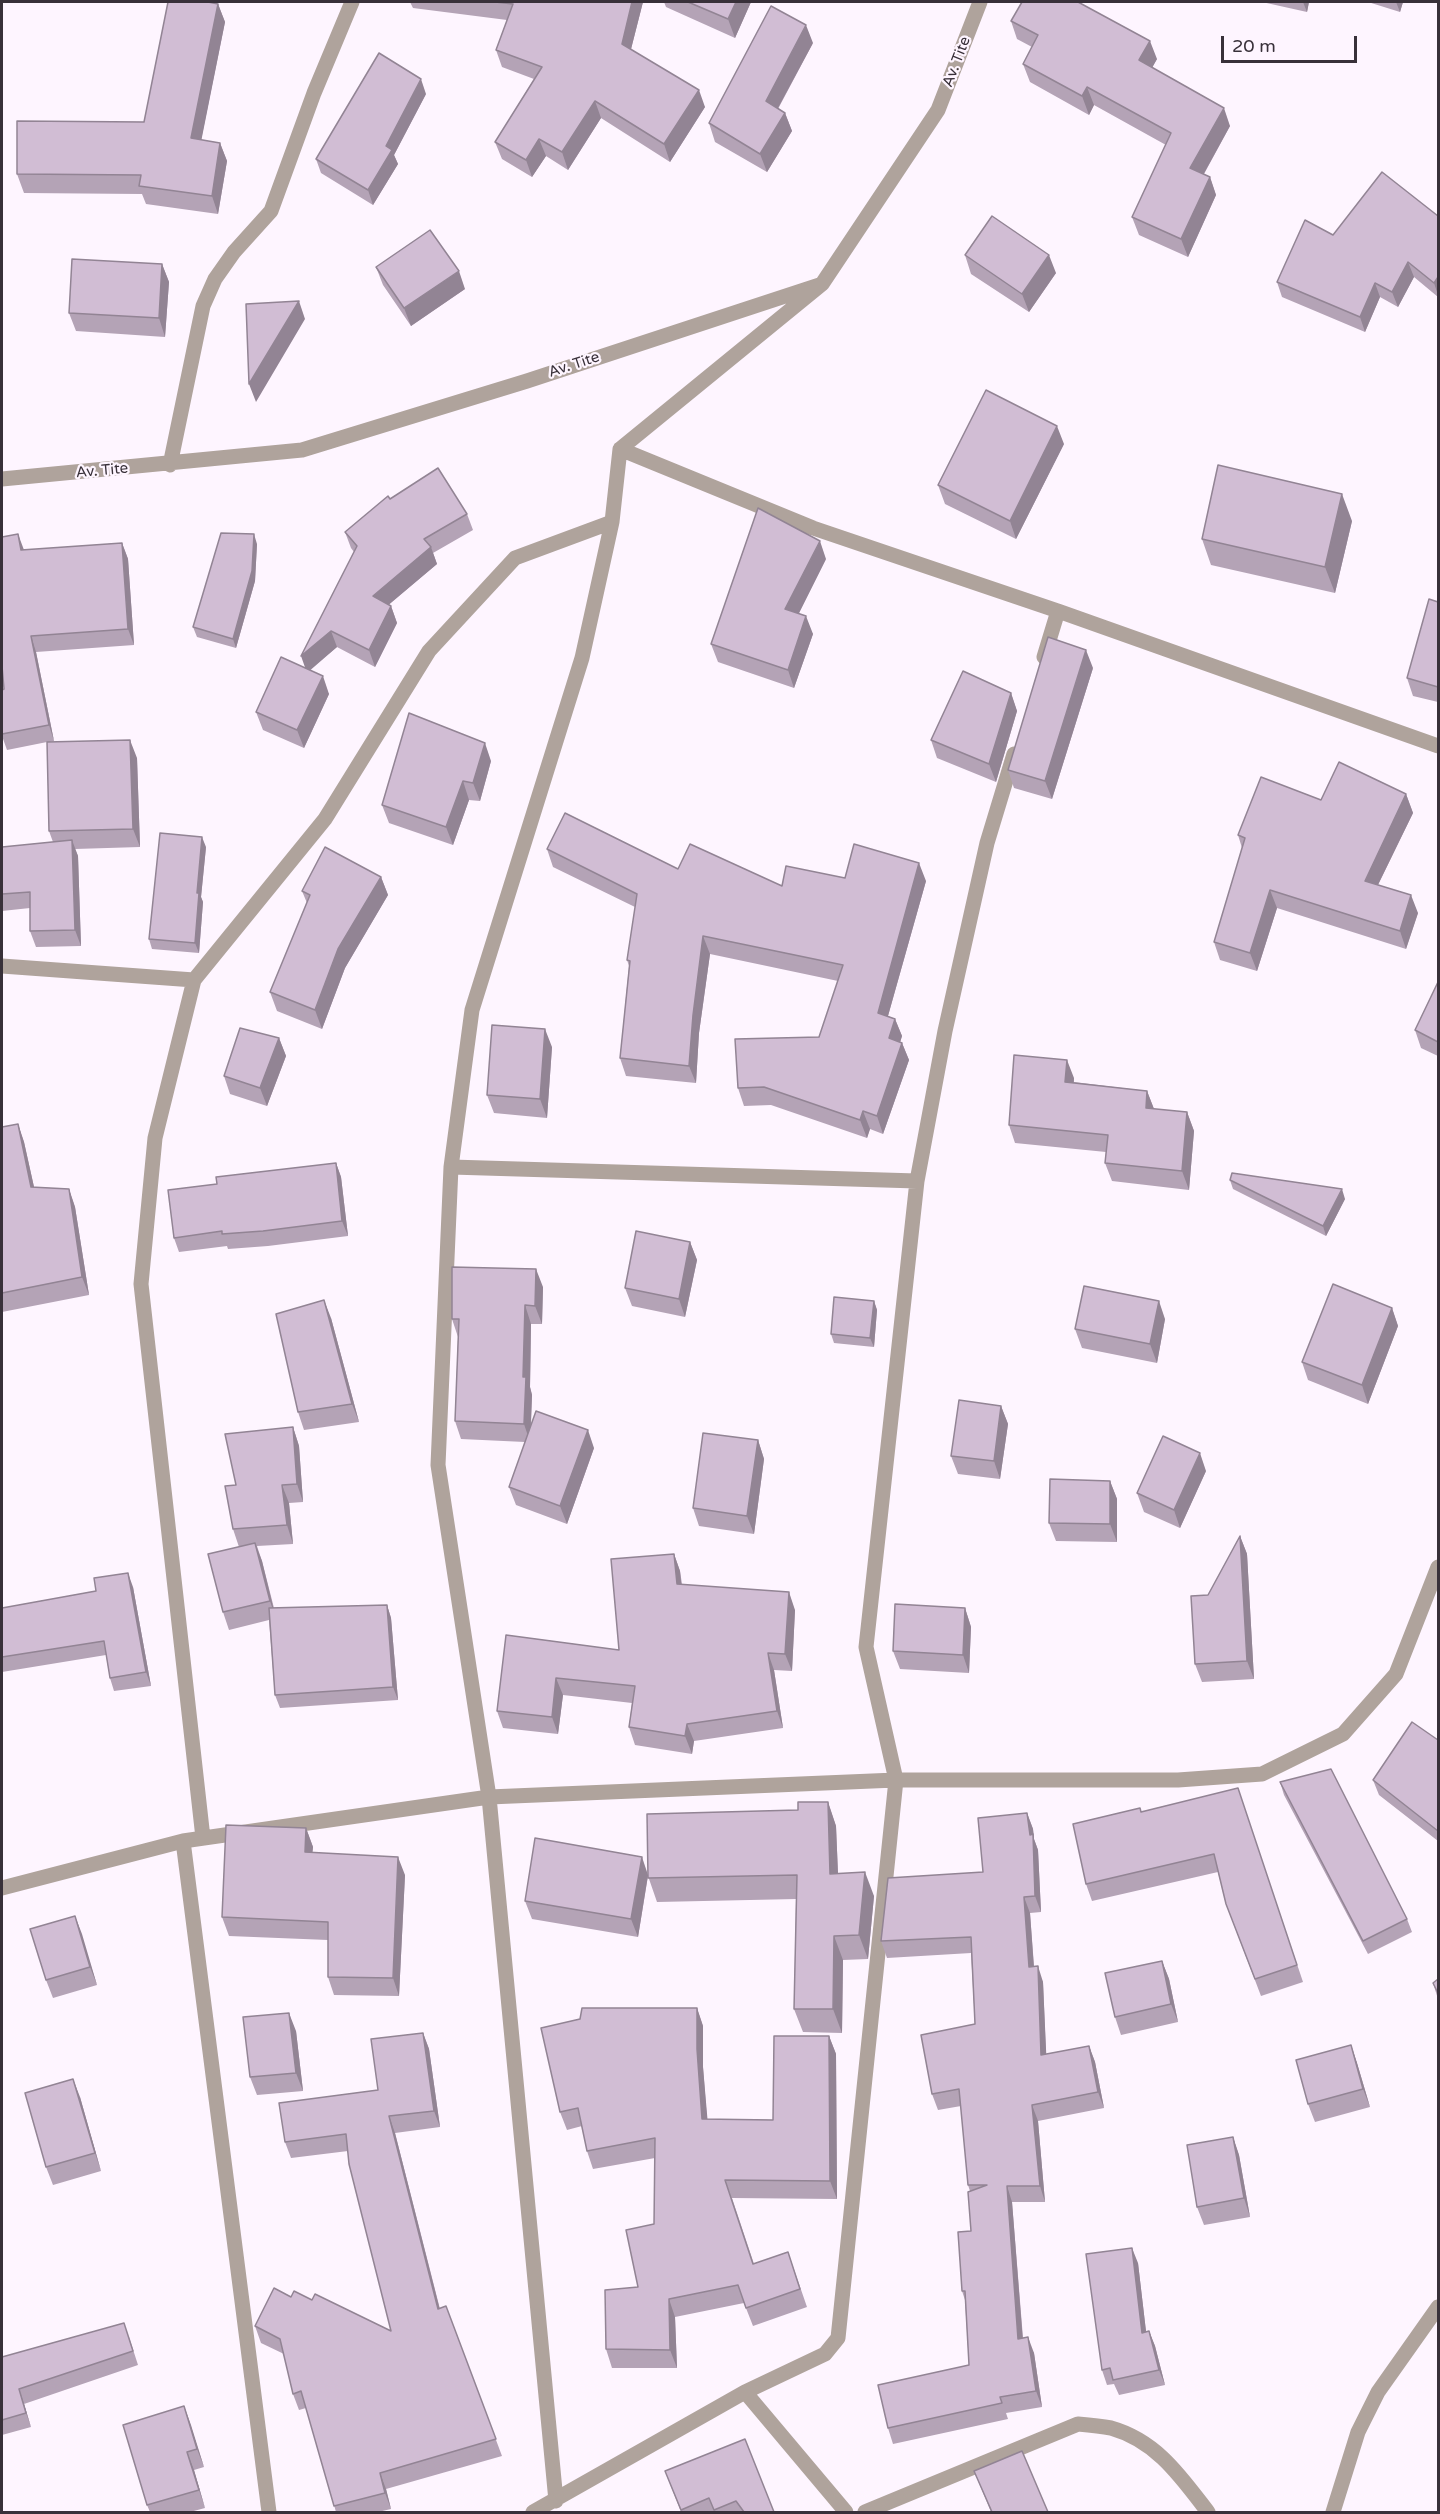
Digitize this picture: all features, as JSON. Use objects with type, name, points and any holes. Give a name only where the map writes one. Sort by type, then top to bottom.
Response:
[{"type":"street","points":[[170,465],[203,306],[215,279],[234,252],[271,211],[314,93],[352,2]]},
{"type":"street","name":"Av. Tite","points":[[2,479],[170,465],[302,450],[538,377],[822,284],[938,110],[980,2]]},
{"type":"street","points":[[556,2501],[489,1797],[438,1465],[451,1167],[472,1010],[582,658],[612,522],[620,449],[822,284]]},
{"type":"street","points":[[620,449],[813,528],[1058,611],[1438,746]]},
{"type":"street","points":[[203,1838],[141,1284],[155,1138],[194,980],[324,819],[429,651],[515,558],[612,522]]},
{"type":"street","points":[[1038,677],[1058,611]]},
{"type":"street","points":[[533,2512],[745,2392],[825,2354],[837,2338],[840,2328],[841,2298],[896,1780],[866,1647],[917,1181],[945,1031],[987,843],[1018,743]]},
{"type":"street","points":[[2,966],[194,980]]},
{"type":"street","points":[[451,1167],[917,1181]]},
{"type":"street","points":[[2,1888],[183,1841],[489,1797],[896,1780],[1178,1780],[1262,1774],[1343,1734],[1396,1674],[1438,1567]]},
{"type":"street","points":[[183,1841],[269,2512]]},
{"type":"street","points":[[1333,2512],[1358,2432],[1378,2392],[1438,2307]]},
{"type":"street","points":[[745,2392],[846,2512]]},
{"type":"street","points":[[866,2512],[1078,2424],[1111,2428],[1140,2441],[1172,2464],[1208,2512]]},
{"type":"building","points":[[168,2],[218,4],[191,138],[220,143],[212,196],[139,186],[141,175],[17,174],[17,121],[144,122]]},
{"type":"building","points":[[495,2],[632,2],[622,44],[699,90],[664,144],[595,101],[562,152],[539,139],[526,160],[495,142],[542,67],[496,50],[513,4]]},
{"type":"building","points":[[688,2],[736,2],[728,19]]},
{"type":"building","points":[[1022,2],[1078,2],[1150,41],[1139,60],[1224,108],[1190,168],[1210,177],[1181,239],[1132,217],[1171,133],[1087,87],[1082,96],[1023,64],[1038,35],[1011,21]]},
{"type":"building","points":[[771,6],[806,25],[766,101],[785,113],[760,154],[709,123]]},
{"type":"building","points":[[379,53],[421,79],[386,146],[392,150],[368,190],[316,159]]},
{"type":"building","points":[[1382,172],[1438,216],[1438,277],[1434,283],[1408,262],[1392,292],[1375,283],[1360,317],[1277,282],[1305,220],[1333,235]]},
{"type":"building","points":[[992,216],[1049,255],[1022,294],[965,255]]},
{"type":"building","points":[[430,230],[459,271],[404,308],[376,267]]},
{"type":"building","points":[[72,259],[162,264],[159,318],[69,313]]},
{"type":"building","points":[[299,301],[249,384],[246,304]]},
{"type":"building","points":[[986,390],[1057,426],[1010,521],[938,485]]},
{"type":"building","points":[[1218,465],[1342,494],[1325,567],[1202,539]]},
{"type":"building","points":[[438,468],[467,514],[424,539],[431,547],[373,596],[391,606],[369,650],[331,631],[301,656],[357,546],[345,532],[388,496],[390,499]]},
{"type":"building","points":[[758,508],[820,541],[785,609],[806,616],[788,670],[711,644]]},
{"type":"building","points":[[221,533],[254,534],[252,571],[233,639],[193,627]]},
{"type":"building","points":[[18,534],[21,550],[122,543],[128,629],[31,636],[49,725],[2,734],[2,690],[4,689],[2,537]]},
{"type":"building","points":[[1429,599],[1438,602],[1438,687],[1407,678]]},
{"type":"building","points":[[1048,637],[1086,650],[1045,781],[1008,770]]},
{"type":"building","points":[[281,657],[323,676],[297,730],[256,712]]},
{"type":"building","points":[[963,671],[1011,693],[989,764],[931,740]]},
{"type":"building","points":[[409,713],[485,743],[473,783],[463,781],[446,827],[382,805]]},
{"type":"building","points":[[130,740],[133,829],[49,831],[47,742]]},
{"type":"building","points":[[1339,762],[1406,794],[1365,881],[1411,895],[1400,931],[1270,890],[1250,953],[1214,942],[1245,838],[1238,835],[1261,777],[1321,800]]},
{"type":"building","points":[[565,813],[678,869],[690,844],[782,886],[786,866],[845,878],[854,844],[919,863],[878,1013],[895,1019],[889,1038],[902,1043],[877,1116],[863,1111],[860,1120],[764,1087],[738,1088],[735,1039],[819,1037],[843,965],[703,936],[689,1066],[620,1058],[630,961],[627,960],[637,894],[547,849]]},
{"type":"building","points":[[160,833],[202,837],[195,943],[149,939]]},
{"type":"building","points":[[72,840],[75,930],[30,931],[30,892],[2,894],[2,847]]},
{"type":"building","points":[[325,847],[381,877],[338,949],[315,1010],[270,992],[310,895],[302,891]]},
{"type":"building","points":[[1438,982],[1438,1042],[1415,1030]]},
{"type":"building","points":[[492,1025],[545,1029],[540,1099],[487,1095]]},
{"type":"building","points":[[240,1028],[279,1038],[260,1088],[224,1076]]},
{"type":"building","points":[[1014,1055],[1067,1060],[1065,1082],[1147,1091],[1146,1108],[1187,1112],[1182,1171],[1105,1163],[1108,1135],[1009,1125]]},
{"type":"building","points":[[18,1124],[31,1187],[69,1189],[82,1277],[2,1293],[2,1127]]},
{"type":"building","points":[[336,1163],[342,1221],[263,1231],[222,1234],[222,1231],[174,1238],[168,1190],[217,1184],[216,1177]]},
{"type":"building","points":[[1232,1173],[1342,1189],[1323,1226],[1230,1180]]},
{"type":"building","points":[[636,1231],[690,1242],[679,1299],[625,1288]]},
{"type":"building","points":[[452,1267],[536,1269],[535,1306],[525,1305],[524,1424],[455,1421],[459,1319],[452,1319]]},
{"type":"building","points":[[1333,1284],[1392,1308],[1362,1385],[1302,1362]]},
{"type":"building","points":[[1084,1286],[1159,1301],[1150,1344],[1075,1329]]},
{"type":"building","points":[[834,1297],[874,1301],[870,1338],[831,1334]]},
{"type":"building","points":[[324,1300],[352,1404],[298,1412],[276,1314]]},
{"type":"building","points":[[959,1400],[1001,1406],[994,1461],[951,1456]]},
{"type":"building","points":[[536,1411],[588,1430],[560,1506],[509,1487]]},
{"type":"building","points":[[293,1427],[297,1484],[282,1485],[287,1525],[233,1529],[225,1486],[236,1485],[225,1434]]},
{"type":"building","points":[[703,1433],[758,1440],[747,1516],[693,1508]]},
{"type":"building","points":[[1163,1436],[1200,1453],[1174,1510],[1137,1493]]},
{"type":"building","points":[[1050,1479],[1110,1481],[1110,1524],[1049,1523]]},
{"type":"building","points":[[1240,1536],[1247,1661],[1195,1664],[1191,1596],[1208,1595]]},
{"type":"building","points":[[255,1543],[270,1601],[223,1612],[208,1554]]},
{"type":"building","points":[[674,1554],[677,1584],[789,1592],[785,1654],[768,1653],[777,1711],[687,1724],[685,1736],[629,1727],[635,1686],[556,1678],[552,1717],[497,1711],[506,1635],[619,1650],[611,1559]]},
{"type":"building","points":[[128,1573],[146,1672],[110,1678],[104,1641],[2,1657],[2,1608],[96,1591],[94,1578]]},
{"type":"building","points":[[895,1604],[965,1608],[963,1655],[893,1651]]},
{"type":"building","points":[[387,1605],[393,1687],[275,1695],[269,1608]]},
{"type":"building","points":[[1412,1722],[1438,1740],[1438,1831],[1373,1780]]},
{"type":"building","points":[[1331,1769],[1407,1919],[1363,1941],[1280,1782]]},
{"type":"building","points":[[1238,1788],[1297,1965],[1255,1979],[1226,1904],[1214,1854],[1086,1884],[1073,1824],[1140,1808],[1141,1812]]},
{"type":"building","points":[[798,1802],[828,1802],[830,1874],[865,1872],[859,1935],[834,1936],[833,2009],[794,2009],[797,1875],[648,1878],[647,1814],[798,1810]]},
{"type":"building","points":[[1027,1813],[1030,1835],[1033,1834],[1035,1896],[1024,1897],[1029,1967],[1038,1966],[1041,2055],[1089,2046],[1098,2092],[1032,2105],[1040,2186],[1007,2186],[1018,2339],[1028,2337],[1036,2391],[1000,2397],[1002,2403],[888,2428],[878,2385],[969,2365],[965,2291],[962,2291],[958,2232],[971,2231],[968,2192],[987,2185],[968,2185],[959,2089],[932,2094],[921,2035],[975,2024],[971,1937],[881,1941],[888,1878],[983,1872],[978,1818]]},
{"type":"building","points":[[226,1825],[306,1828],[305,1852],[398,1857],[393,1978],[328,1977],[328,1922],[222,1917]]},
{"type":"building","points":[[535,1838],[642,1857],[631,1919],[525,1901]]},
{"type":"building","points":[[75,1916],[90,1967],[46,1980],[30,1929]]},
{"type":"building","points":[[1162,1961],[1171,2004],[1115,2017],[1105,1973]]},
{"type":"building","points":[[1438,1979],[1438,1993],[1433,1983]]},
{"type":"building","points":[[582,2008],[697,2008],[697,2049],[702,2119],[773,2120],[774,2036],[829,2036],[830,2181],[725,2180],[753,2264],[788,2252],[800,2289],[746,2308],[738,2285],[669,2299],[670,2350],[606,2349],[605,2290],[638,2287],[626,2230],[654,2224],[655,2138],[587,2151],[578,2108],[560,2112],[541,2028],[580,2019]]},
{"type":"building","points":[[289,2013],[296,2073],[250,2077],[243,2017]]},
{"type":"building","points":[[423,2033],[434,2111],[389,2116],[438,2309],[446,2306],[496,2439],[380,2473],[385,2493],[334,2506],[301,2391],[293,2394],[280,2339],[255,2326],[274,2288],[291,2297],[294,2291],[312,2300],[315,2294],[391,2331],[349,2164],[346,2134],[285,2142],[279,2103],[378,2090],[371,2039]]},
{"type":"building","points":[[1351,2045],[1363,2089],[1308,2104],[1296,2060]]},
{"type":"building","points":[[73,2079],[95,2153],[46,2167],[25,2093]]},
{"type":"building","points":[[1233,2137],[1244,2198],[1197,2207],[1187,2145]]},
{"type":"building","points":[[1132,2248],[1142,2333],[1149,2331],[1159,2370],[1113,2380],[1110,2368],[1102,2370],[1086,2254]]},
{"type":"building","points":[[124,2323],[133,2351],[19,2389],[26,2413],[2,2420],[2,2357]]},
{"type":"building","points":[[184,2406],[197,2449],[187,2452],[199,2490],[147,2505],[123,2425]]},
{"type":"building","points":[[745,2439],[774,2512],[744,2512],[736,2501],[714,2510],[709,2498],[681,2510],[665,2471]]},
{"type":"building","points":[[1022,2451],[1048,2512],[992,2512],[974,2471]]}]
